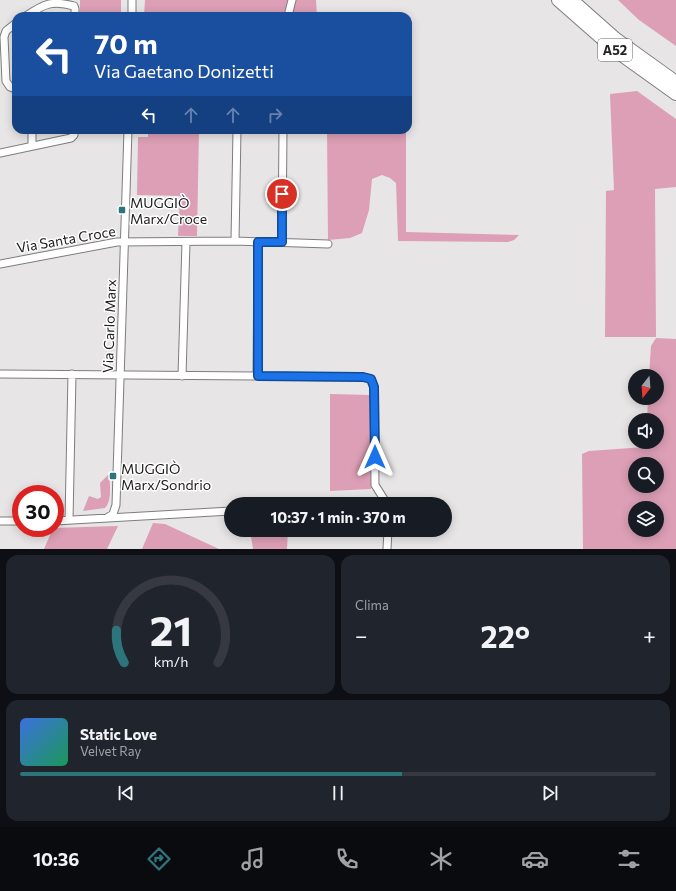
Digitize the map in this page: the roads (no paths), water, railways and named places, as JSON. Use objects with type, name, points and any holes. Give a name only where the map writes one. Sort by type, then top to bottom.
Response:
[{"type":"highway","name":"A52","points":[[558,0],[616,51],[676,94]]},
{"type":"highway","name":"A52","points":[[572,0],[616,39],[676,82]]},
{"type":"street","points":[[132,0],[132,12]]},
{"type":"street","points":[[289,12],[292,0]]},
{"type":"street","points":[[32,12],[46,3],[54,1],[74,6],[75,12]]},
{"type":"street","points":[[12,26],[6,31],[4,37],[6,81],[12,87]]},
{"type":"street","points":[[32,134],[32,146]]},
{"type":"street","points":[[0,153],[71,138],[73,134]]},
{"type":"street","name":"Via Carlo Marx","points":[[107,518],[113,514],[116,505],[128,134]]},
{"type":"street","points":[[236,241],[237,134]]},
{"type":"street","points":[[282,242],[283,134]]},
{"type":"street","name":"Via Santa Croce","points":[[0,264],[117,242],[236,241],[328,244]]},
{"type":"street","points":[[182,376],[186,242]]},
{"type":"street","points":[[258,242],[258,376]]},
{"type":"street","points":[[0,374],[363,377],[371,379],[374,387],[375,485],[383,497]]},
{"type":"street","points":[[69,520],[72,374]]},
{"type":"street","points":[[64,520],[224,511]]},
{"type":"street","points":[[0,521],[12,520]]},
{"type":"street","points":[[387,549],[388,537]]},
{"type":"place","name":"MUGGIÒ Marx/Croce","points":[[122,210]]},
{"type":"place","name":"MUGGIÒ Marx/Sondrio","points":[[113,476]]}]
